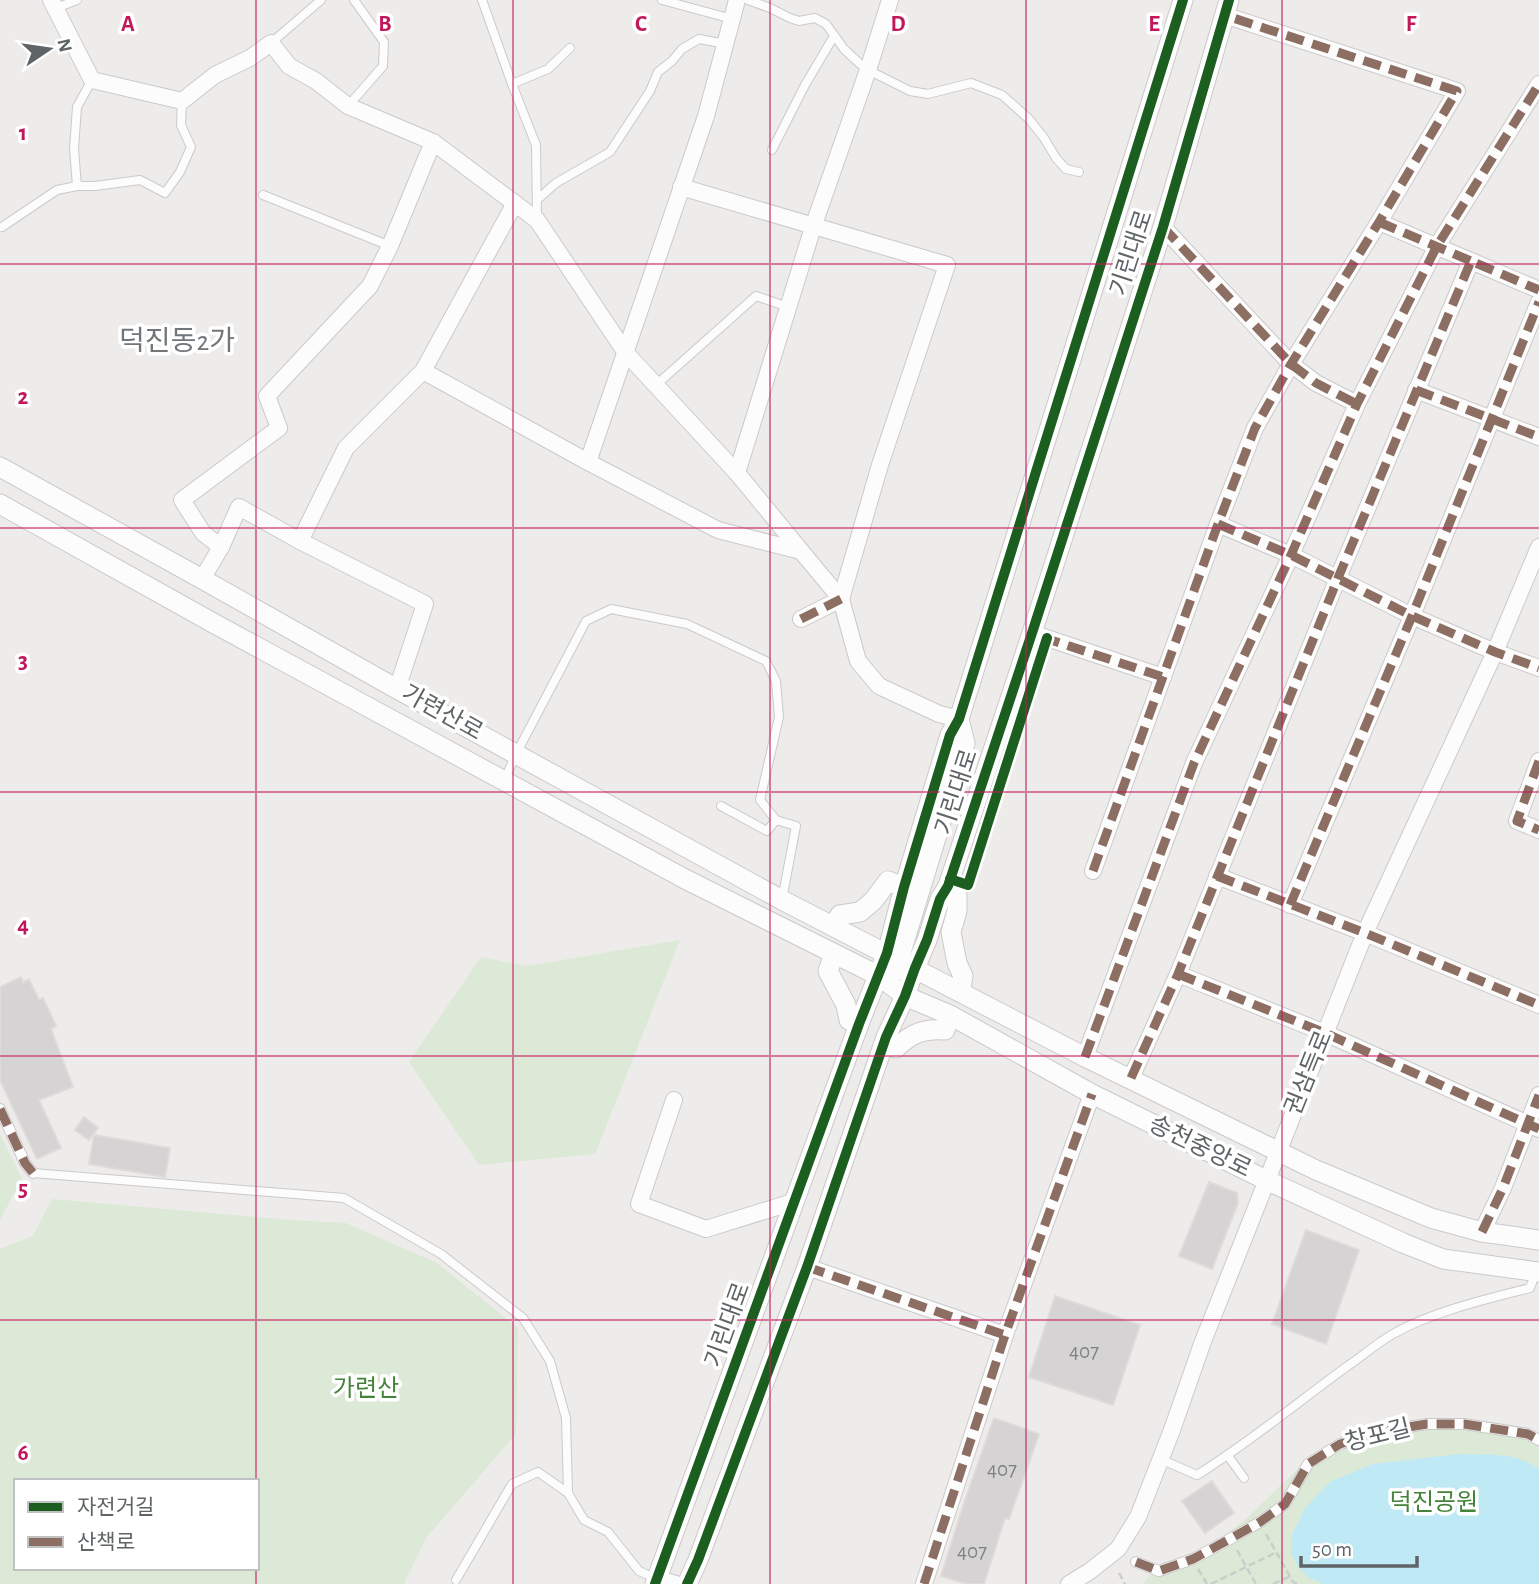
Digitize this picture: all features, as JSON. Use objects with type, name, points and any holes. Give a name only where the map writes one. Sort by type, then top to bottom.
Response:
[{"type":"street","points":[[588,462],[706,116],[737,0]]},
{"type":"street","points":[[737,473],[813,227],[890,0]]},
{"type":"street","name":"기린대로","points":[[687,1584],[807,1267],[884,1045],[903,972],[904,887],[1183,0]]},
{"type":"street","points":[[53,4],[92,80],[182,101],[215,75],[250,58],[271,43],[289,66],[316,81],[348,106],[433,142],[537,220],[626,353],[737,473],[841,599],[858,661],[879,686],[939,714],[959,719],[965,743],[903,972],[1050,1048],[1063,1046]]},
{"type":"street","points":[[1093,871],[1255,428],[1457,91],[1227,8]]},
{"type":"street","name":"기린대로","points":[[662,1582],[859,1024],[879,976],[903,972],[927,940],[940,899],[948,886],[1163,227],[1227,8]]},
{"type":"street","points":[[1085,1057],[1194,763],[1291,555],[1357,404],[1437,246],[1539,84]]},
{"type":"street","points":[[221,547],[204,533],[182,500],[279,428],[267,396],[370,286],[390,246],[433,142]]},
{"type":"street","points":[[681,187],[947,265],[880,465],[841,599],[801,619]]},
{"type":"street","points":[[300,541],[346,448],[423,371],[515,203]]},
{"type":"street","points":[[1379,222],[1539,290]]},
{"type":"street","points":[[1163,227],[1291,364],[1316,383],[1357,404]]},
{"type":"street","points":[[1131,1078],[1178,974],[1338,578],[1471,261]]},
{"type":"street","points":[[1290,905],[1412,616],[1539,302]]},
{"type":"street","points":[[423,371],[718,530],[801,551]]},
{"type":"street","points":[[1416,390],[1539,437]]},
{"type":"street","name":"가련산로","points":[[0,467],[397,689],[833,926],[903,972]]},
{"type":"street","name":"가련산로","points":[[0,504],[685,879],[879,976]]},
{"type":"street","points":[[202,579],[221,547],[239,507],[425,604],[397,689]]},
{"type":"street","points":[[1218,524],[1291,555],[1412,616],[1494,652],[1539,668]]},
{"type":"street","name":"권삼득로","points":[[1069,1584],[1118,1549],[1138,1517],[1202,1344],[1366,933],[1539,547]]},
{"type":"street","points":[[1032,633],[1163,677]]},
{"type":"street","points":[[1539,761],[1517,821],[1539,830]]},
{"type":"street","points":[[1217,876],[1366,933],[1539,1005]]},
{"type":"street","points":[[833,926],[840,915],[860,912],[873,901],[888,881],[904,887]]},
{"type":"street","points":[[948,886],[957,895],[957,911],[951,932],[957,963],[963,976],[960,992]]},
{"type":"street","points":[[834,954],[828,971],[846,1005],[849,1020],[859,1024]]},
{"type":"street","name":"송천중앙로","points":[[879,976],[903,972],[960,992],[1063,1046],[1315,1170],[1431,1218],[1482,1232],[1539,1240]]},
{"type":"street","name":"송천중앙로","points":[[903,972],[950,1015],[1092,1094],[1268,1181],[1443,1259],[1537,1272]]},
{"type":"street","points":[[1178,974],[1325,1033],[1533,1126]]},
{"type":"street","points":[[884,1045],[896,1048],[909,1037],[923,1031],[945,1030],[950,1015]]},
{"type":"street","points":[[924,1584],[1005,1335],[1092,1094]]},
{"type":"street","points":[[1482,1232],[1533,1126],[1539,1096]]},
{"type":"street","points":[[674,1100],[639,1204],[706,1229],[796,1201]]},
{"type":"street","points":[[0,1110],[25,1163],[33,1173]]},
{"type":"street","points":[[807,1267],[1005,1335]]},
{"type":"street","name":"창포길","points":[[1136,1562],[1159,1571],[1193,1559],[1260,1522],[1285,1504],[1308,1464],[1340,1444],[1390,1430],[1427,1424],[1464,1424],[1528,1434],[1539,1440]]},
{"type":"lane","points":[[53,4],[77,0]]},
{"type":"lane","points":[[348,106],[383,66],[384,54],[384,42],[354,0]]},
{"type":"lane","points":[[482,0],[536,145],[537,220]]},
{"type":"lane","points":[[662,0],[732,19]]},
{"type":"lane","points":[[748,0],[799,21],[815,18],[826,24],[844,49],[868,70],[910,91],[928,94],[971,83],[1002,95],[1029,119],[1066,169],[1079,172]]},
{"type":"lane","points":[[271,43],[315,2]]},
{"type":"lane","points":[[772,150],[834,36]]},
{"type":"lane","points":[[538,199],[555,184],[610,152],[650,91],[658,72],[682,49],[699,40],[726,44]]},
{"type":"lane","points":[[512,84],[548,69],[570,48]]},
{"type":"lane","points":[[77,186],[74,149],[77,107],[92,80]]},
{"type":"lane","points":[[2,227],[57,190],[141,180],[165,193],[180,172],[191,147],[181,125],[182,101]]},
{"type":"lane","points":[[263,195],[390,246]]},
{"type":"lane","points":[[656,385],[756,296],[788,307]]},
{"type":"lane","points":[[504,781],[586,621],[611,609],[687,624],[766,661],[776,681],[779,716],[760,800],[776,820],[796,826],[782,900]]},
{"type":"lane","points":[[721,806],[766,831],[776,820]]},
{"type":"lane","points":[[33,1173],[344,1198],[441,1254],[523,1318],[550,1362],[566,1418],[568,1493]]},
{"type":"lane","points":[[1160,1459],[1197,1475],[1228,1456],[1393,1334],[1426,1319],[1530,1288],[1537,1272]]},
{"type":"lane","points":[[1228,1456],[1244,1478]]},
{"type":"lane","points":[[456,1580],[512,1484],[538,1472],[568,1493],[584,1520],[608,1532],[639,1571],[662,1582]]},
{"type":"path","points":[[1260,1522],[1293,1582],[1297,1584]]},
{"type":"path","points":[[1230,1539],[1256,1584]]},
{"type":"path","points":[[1211,1584],[1277,1552]]},
{"type":"path","points":[[1119,1573],[1125,1584]]},
{"type":"path","points":[[1273,1584],[1291,1576]]},
{"type":"green space","points":[[680,940],[595,1154],[479,1165],[409,1062],[481,957],[527,966]]},
{"type":"green space","points":[[0,1134],[22,1179],[0,1220]]},
{"type":"green space","name":"가련산","points":[[52,1199],[346,1223],[437,1263],[518,1328],[516,1434],[426,1538],[404,1584],[0,1584],[0,1249],[33,1236]]},
{"type":"green space","name":"덕진공원","points":[[1459,1420],[1511,1425],[1539,1434],[1539,1584],[1143,1584],[1158,1566],[1190,1555],[1218,1541],[1249,1516],[1308,1459],[1345,1438]]},
{"type":"water","name":"덕진공원","points":[[1459,1454],[1511,1457],[1539,1469],[1539,1584],[1323,1584],[1308,1577],[1299,1568],[1291,1553],[1291,1537],[1305,1508],[1330,1482],[1373,1464]]},
{"type":"building","points":[[21,977],[23,982],[29,979],[39,1000],[43,998],[56,1026],[51,1029],[73,1087],[39,1100],[61,1148],[37,1159],[0,1080],[0,987]]},
{"type":"building","points":[[84,1117],[98,1128],[89,1140],[75,1130]]},
{"type":"building","points":[[94,1135],[170,1148],[165,1177],[89,1164]]},
{"type":"building","points":[[1209,1182],[1237,1193],[1238,1203],[1212,1269],[1179,1256]]},
{"type":"building","points":[[1306,1230],[1359,1250],[1326,1344],[1272,1324]]},
{"type":"building","points":[[1055,1296],[1140,1325],[1113,1405],[1029,1377]]},
{"type":"building","points":[[994,1418],[1039,1434],[1009,1519],[1005,1518],[984,1584],[966,1584],[941,1576]]},
{"type":"building","points":[[1212,1481],[1234,1513],[1205,1533],[1182,1501]]},
{"type":"marked path","points":[[1093,871],[1255,428],[1457,91],[1224,15]]},
{"type":"marked path","points":[[1085,1057],[1194,763],[1291,555],[1357,404],[1437,246],[1539,84]]},
{"type":"marked path","points":[[1379,222],[1471,261]]},
{"type":"marked path","points":[[1163,227],[1291,364],[1316,383],[1357,404]]},
{"type":"marked path","points":[[1131,1078],[1178,974],[1338,578],[1471,261],[1539,290]]},
{"type":"marked path","points":[[1290,905],[1412,616],[1539,302]]},
{"type":"marked path","points":[[1416,390],[1539,437]]},
{"type":"marked path","points":[[1218,524],[1291,555],[1412,616],[1539,668]]},
{"type":"marked path","points":[[801,619],[841,599]]},
{"type":"marked path","points":[[1042,637],[1163,677]]},
{"type":"marked path","points":[[1539,761],[1517,821],[1539,830]]},
{"type":"marked path","points":[[1217,876],[1365,933],[1539,1005]]},
{"type":"marked path","points":[[1178,974],[1325,1033],[1539,1129]]},
{"type":"marked path","points":[[924,1584],[1005,1335],[1092,1094]]},
{"type":"marked path","points":[[1482,1232],[1503,1188],[1539,1095]]},
{"type":"marked path","points":[[0,1109],[25,1163],[33,1173]]},
{"type":"marked path","points":[[807,1267],[1005,1335]]},
{"type":"marked path","points":[[1136,1562],[1159,1571],[1193,1559],[1260,1522],[1285,1504],[1308,1464],[1340,1444],[1389,1430],[1427,1424],[1464,1424],[1528,1434],[1539,1440]]},
{"type":"cycle path","points":[[655,1584],[887,953],[950,735],[959,719],[1183,0]]},
{"type":"cycle path","points":[[687,1584],[807,1267],[886,1037],[927,940],[940,899],[948,886],[1163,227],[1229,0]]},
{"type":"cycle path","points":[[950,879],[968,885],[1047,638]]},
{"type":"district","name":"덕진동2가","points":[[177,342]]}]
